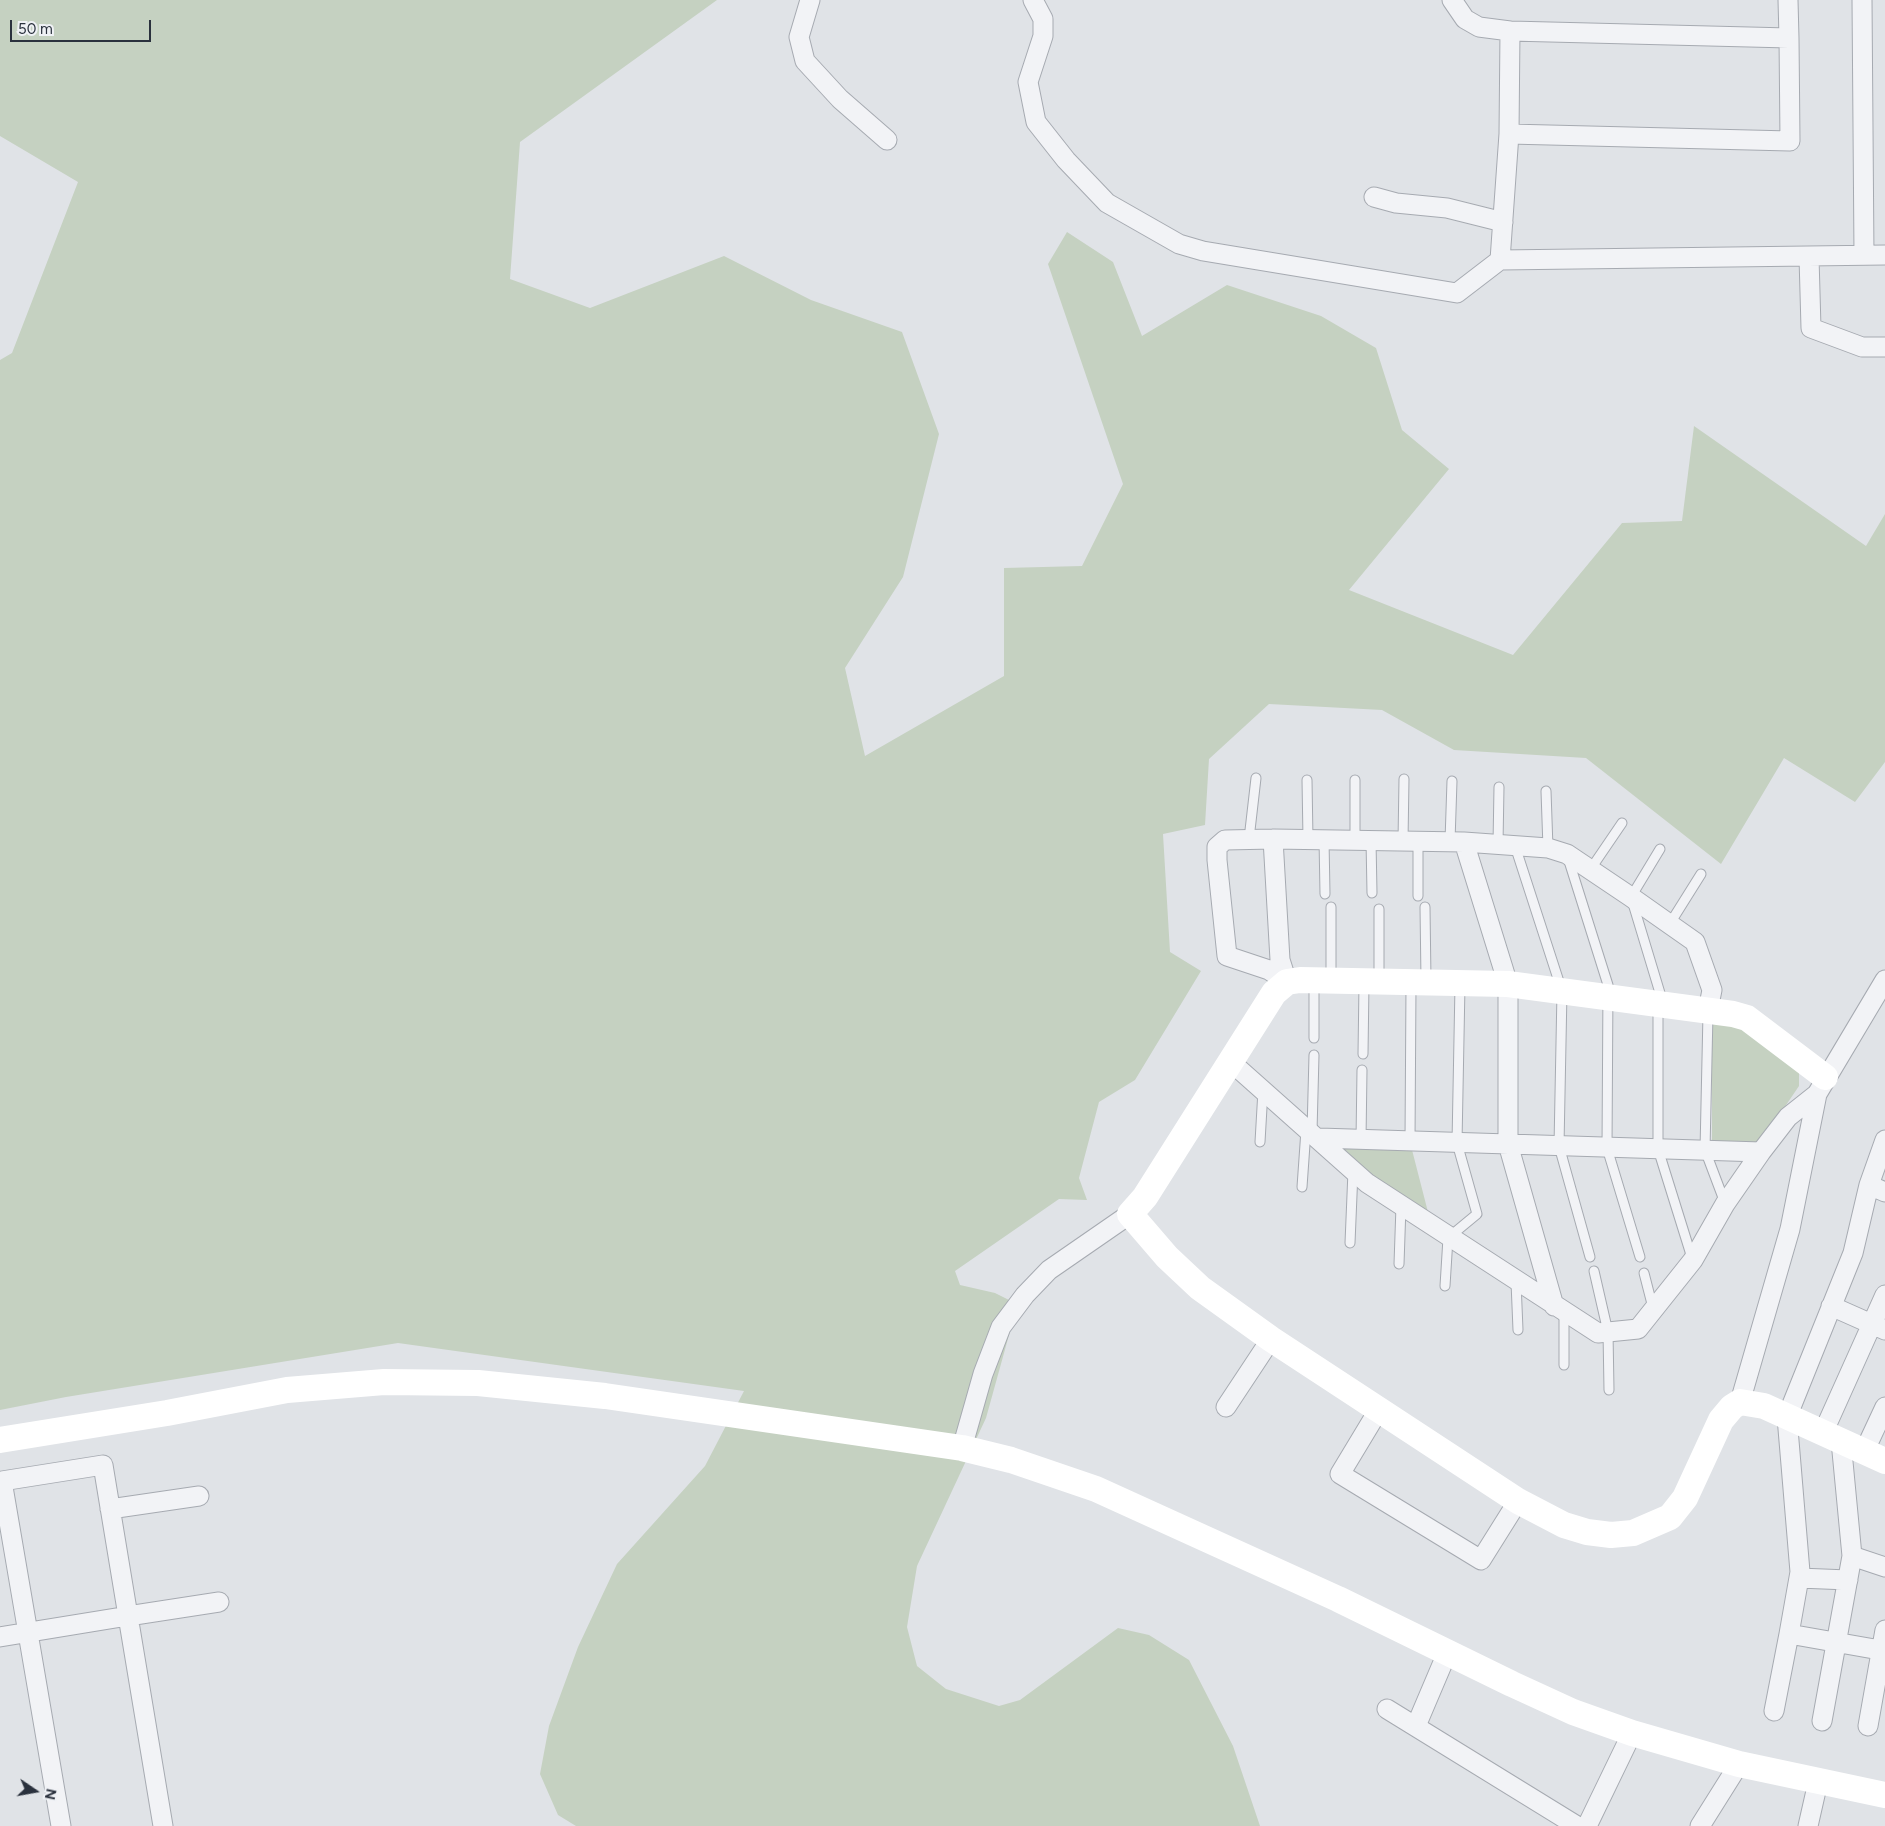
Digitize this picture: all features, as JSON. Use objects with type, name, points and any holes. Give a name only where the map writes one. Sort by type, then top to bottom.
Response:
[{"type":"street","points":[[810,0],[799,37],[806,61],[840,99],[887,140]]},
{"type":"street","points":[[1033,0],[1043,19],[1043,36],[1028,82],[1036,122],[1066,160],[1106,203],[1171,240],[1203,250],[1457,294],[1500,260],[1885,255]]},
{"type":"street","points":[[1452,0],[1465,19],[1479,27],[1510,31],[1789,38]]},
{"type":"street","points":[[1509,134],[1790,141],[1788,0]]},
{"type":"street","points":[[1862,0],[1864,255]]},
{"type":"street","points":[[1500,260],[1509,134],[1510,31]]},
{"type":"street","points":[[1374,197],[1396,203],[1447,208],[1503,222]]},
{"type":"street","points":[[1809,257],[1812,328],[1862,347],[1885,346]]},
{"type":"street","points":[[1708,1010],[1712,990],[1695,942],[1567,854],[1548,848],[1457,841],[1249,839],[1225,840],[1217,848],[1227,956],[1269,970],[1287,982],[1323,980],[1508,984],[1708,1010],[1747,1018],[1821,1086]]},
{"type":"street","points":[[1273,839],[1280,960],[1287,982]]},
{"type":"street","points":[[1457,841],[1508,984],[1508,1144],[1559,1309]]},
{"type":"street","points":[[1231,1062],[1367,1183],[1448,1238],[1598,1334],[1638,1329],[1693,1260],[1725,1204],[1761,1152],[1788,1117],[1821,1086],[1885,980]]},
{"type":"street","points":[[962,1448],[983,1374],[1001,1327],[1049,1270],[1130,1214],[1144,1197],[1274,993],[1287,982]]},
{"type":"street","points":[[1740,1402],[1790,1229],[1821,1086]]},
{"type":"street","points":[[1312,1133],[1361,1140],[1761,1152]]},
{"type":"street","points":[[1774,1711],[1799,1578],[1787,1417],[1877,1189],[1885,1140]]},
{"type":"street","points":[[1130,1214],[1167,1257],[1200,1288],[1271,1339],[1378,1411],[1518,1501],[1564,1525],[1587,1532],[1611,1536],[1633,1533],[1653,1526],[1670,1517],[1685,1498],[1721,1420],[1732,1407],[1740,1402],[1764,1406],[1875,1456],[1885,1407]]},
{"type":"street","points":[[1822,1721],[1852,1556],[1832,1437],[1879,1327],[1885,1295]]},
{"type":"street","points":[[1831,1306],[1879,1327]]},
{"type":"street","points":[[1226,1407],[1271,1339]]},
{"type":"street","points":[[0,1440],[167,1413],[287,1390],[384,1382],[478,1383],[605,1396],[962,1448],[1011,1460],[1096,1489],[1338,1598],[1573,1712],[1632,1733],[1739,1764],[1885,1796]]},
{"type":"street","points":[[1378,1411],[1340,1474],[1482,1560],[1518,1501]]},
{"type":"street","points":[[61,1826],[2,1481],[103,1465],[163,1826]]},
{"type":"street","points":[[110,1509],[199,1496]]},
{"type":"street","points":[[1852,1556],[1885,1567]]},
{"type":"street","points":[[1799,1578],[1848,1580]]},
{"type":"street","points":[[0,1637],[219,1602]]},
{"type":"street","points":[[1868,1726],[1883,1651],[1885,1630]]},
{"type":"street","points":[[1789,1634],[1883,1651]]},
{"type":"street","points":[[1416,1726],[1448,1653]]},
{"type":"street","points":[[1388,1708],[1577,1826]]},
{"type":"street","points":[[1587,1826],[1632,1733]]},
{"type":"street","points":[[1700,1826],[1739,1764]]},
{"type":"street","points":[[1808,1826],[1818,1782]]},
{"type":"lane","points":[[1249,839],[1256,778]]},
{"type":"lane","points":[[1404,779],[1418,896]]},
{"type":"lane","points":[[1307,780],[1325,894]]},
{"type":"lane","points":[[1355,780],[1372,893]]},
{"type":"lane","points":[[1452,781],[1457,841]]},
{"type":"lane","points":[[1499,787],[1507,845],[1562,991],[1559,1146],[1590,1257]]},
{"type":"lane","points":[[1546,791],[1548,848]]},
{"type":"lane","points":[[1590,870],[1622,823]]},
{"type":"lane","points":[[1660,849],[1631,897],[1660,993],[1658,1004],[1658,1149],[1693,1260]]},
{"type":"lane","points":[[1567,854],[1608,985],[1610,997],[1607,1148],[1640,1257]]},
{"type":"lane","points":[[1669,925],[1701,874]]},
{"type":"lane","points":[[1314,1038],[1331,907]]},
{"type":"lane","points":[[1410,1141],[1418,983],[1425,907]]},
{"type":"lane","points":[[1363,1054],[1379,910]]},
{"type":"lane","points":[[1445,1286],[1448,1238],[1476,1214],[1457,1143],[1460,983]]},
{"type":"lane","points":[[1708,1010],[1705,1150],[1725,1204]]},
{"type":"lane","points":[[1302,1187],[1312,1133],[1314,1054]]},
{"type":"lane","points":[[1361,1140],[1362,1070]]},
{"type":"lane","points":[[1260,1142],[1263,1089]]},
{"type":"lane","points":[[1350,1243],[1353,1170]]},
{"type":"lane","points":[[1399,1264],[1401,1206]]},
{"type":"lane","points":[[1594,1271],[1608,1332],[1609,1390]]},
{"type":"lane","points":[[1644,1273],[1653,1308]]},
{"type":"lane","points":[[1516,1282],[1518,1330]]},
{"type":"lane","points":[[1559,1309],[1564,1365]]},
{"type":"green space","points":[[0,0],[717,0],[520,142],[510,279],[590,308],[724,256],[811,300],[902,332],[939,434],[903,577],[845,668],[865,756],[1004,676],[1004,568],[1082,566],[1123,484],[1048,264],[1067,232],[1113,262],[1142,336],[1227,285],[1321,316],[1376,348],[1402,430],[1449,469],[1349,590],[1513,655],[1622,523],[1682,521],[1694,426],[1866,546],[1885,514],[1885,762],[1855,802],[1784,758],[1721,864],[1586,758],[1454,750],[1382,710],[1269,704],[1209,759],[1205,825],[1163,834],[1170,952],[1201,971],[1135,1080],[1099,1102],[1079,1178],[1087,1200],[1059,1199],[955,1271],[960,1285],[995,1293],[1009,1300],[1014,1317],[986,1418],[917,1566],[907,1627],[917,1666],[946,1689],[999,1706],[1020,1700],[1118,1628],[1149,1635],[1189,1660],[1233,1746],[1260,1826],[576,1826],[558,1815],[540,1774],[549,1726],[578,1647],[617,1564],[705,1466],[744,1391],[398,1343],[66,1397],[0,1410],[0,360],[12,353],[78,182],[0,136]]},
{"type":"green space","points":[[1712,1021],[1740,1025],[1799,1071],[1799,1086],[1763,1139],[1752,1146],[1712,1143]]},
{"type":"green space","points":[[1343,1144],[1411,1146],[1429,1216],[1342,1154]]}]
